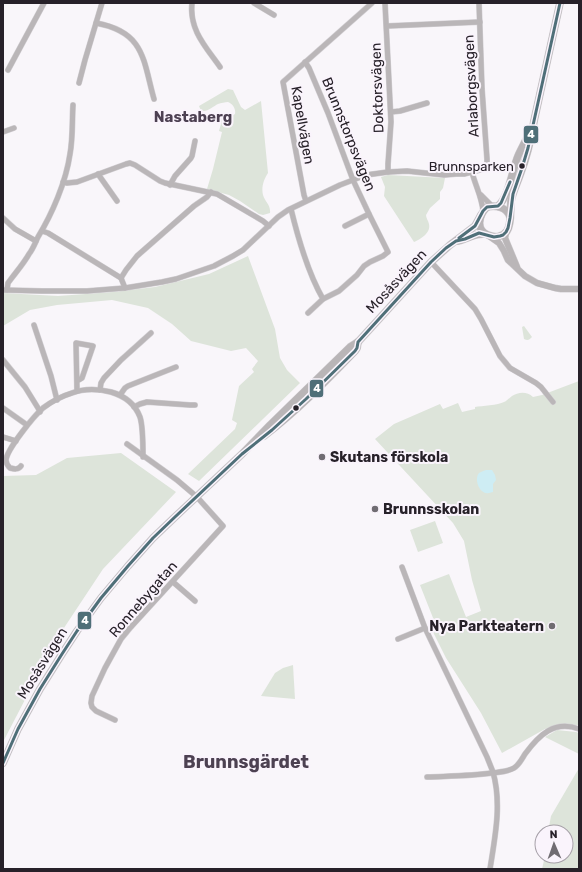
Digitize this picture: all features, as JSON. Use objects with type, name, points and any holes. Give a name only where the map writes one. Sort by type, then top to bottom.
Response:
[{"type":"main road","points":[[534,121],[518,156],[501,204],[487,208],[482,213],[480,226],[487,235],[493,237],[500,236],[506,232],[510,225],[513,192],[530,146],[534,121],[560,3]]},
{"type":"main road","points":[[495,206],[506,211],[510,216]]},
{"type":"main road","name":"Mosåsvägen","points":[[3,763],[18,729],[40,689],[101,598],[128,566],[153,538],[242,454],[350,347],[358,342],[431,262],[475,226],[482,213]]},
{"type":"main road","name":"Mosåsvägen","points":[[456,241],[464,240],[477,234],[487,235]]},
{"type":"street","points":[[8,70],[44,3]]},
{"type":"street","points":[[79,83],[102,3]]},
{"type":"street","points":[[192,3],[191,11],[197,34],[220,67]]},
{"type":"street","points":[[254,3],[274,15]]},
{"type":"street","points":[[305,62],[372,3]]},
{"type":"street","name":"Doktorsvägen","points":[[385,3],[391,112],[388,172]]},
{"type":"street","name":"Arlaborgsvägen","points":[[472,172],[487,168],[479,3]]},
{"type":"street","points":[[387,26],[480,22]]},
{"type":"street","points":[[96,23],[108,26],[124,33],[138,47],[145,62],[154,100]]},
{"type":"street","name":"Brunnstorpsvägen","points":[[305,62],[328,113],[354,180],[388,252],[364,266],[357,275],[339,291],[323,299]]},
{"type":"street","name":"Kapellvägen","points":[[305,62],[283,82],[306,202]]},
{"type":"street","points":[[391,112],[400,111],[427,103]]},
{"type":"street","points":[[73,105],[72,144],[70,156],[54,207],[30,252],[8,283],[5,290],[72,291],[125,288],[162,282],[214,266],[243,250],[278,217],[290,209],[333,188],[372,174],[388,172],[416,172],[444,175],[472,172],[480,194],[482,213]]},
{"type":"street","points":[[3,132],[14,128]]},
{"type":"street","points":[[170,185],[175,176],[192,156],[195,141]]},
{"type":"street","points":[[63,182],[78,182],[130,163],[142,168],[160,181],[170,185],[211,192],[222,196],[269,226]]},
{"type":"street","points":[[98,174],[117,201]]},
{"type":"street","points":[[121,278],[137,256],[211,192]]},
{"type":"street","points":[[480,194],[495,206]]},
{"type":"street","points":[[290,209],[306,258],[323,299],[308,313]]},
{"type":"street","points":[[345,226],[369,214]]},
{"type":"street","points":[[3,218],[15,229],[36,241]]},
{"type":"street","points":[[42,231],[48,233],[121,278],[125,288]]},
{"type":"street","points":[[506,232],[505,238],[517,268]]},
{"type":"street","points":[[487,235],[499,243],[508,260],[525,276],[536,283],[561,289],[579,290]]},
{"type":"street","points":[[431,262],[475,309],[500,356],[510,368],[541,387],[552,402]]},
{"type":"street","points":[[34,325],[51,376],[57,400]]},
{"type":"street","points":[[100,390],[101,383],[104,378],[121,360],[151,333]]},
{"type":"street","points":[[77,381],[82,378],[93,346],[76,343],[77,391]]},
{"type":"street","points":[[3,360],[28,392],[40,412]]},
{"type":"street","points":[[120,395],[128,386],[176,367]]},
{"type":"street","points":[[21,466],[18,469],[10,468],[5,458],[27,425],[48,405],[77,391],[89,390],[100,390],[120,395],[134,407],[141,420],[143,457]]},
{"type":"street","points":[[134,407],[146,402],[195,405]]},
{"type":"street","points":[[3,408],[27,425]]},
{"type":"street","points":[[3,437],[16,441]]},
{"type":"street","points":[[127,444],[143,457],[177,480],[197,497]]},
{"type":"street","name":"Ronnebygatan","points":[[114,720],[96,711],[92,707],[91,702],[92,696],[105,668],[121,639],[223,526],[197,497]]},
{"type":"street","points":[[402,567],[425,628],[488,757],[493,772],[497,796],[496,826],[490,869]]},
{"type":"street","points":[[173,582],[195,601]]},
{"type":"street","points":[[398,639],[425,628]]},
{"type":"street","points":[[428,777],[476,775],[513,769],[538,738],[552,728],[572,727],[579,729]]},
{"type":"shaded area","points":[[228,89],[233,90],[241,107],[245,110],[261,101],[268,173],[263,183],[262,192],[270,208],[270,213],[263,215],[259,214],[229,195],[207,189],[222,132],[219,131],[221,124],[219,119],[220,117],[235,114],[235,109],[233,105],[228,102],[218,104],[205,111],[202,111],[199,106]]},
{"type":"shaded area","points":[[388,175],[445,178],[443,188],[440,192],[440,199],[430,208],[426,215],[429,224],[427,233],[414,242],[384,196],[385,187],[381,177]]},
{"type":"shaded area","points":[[248,256],[275,329],[280,358],[287,370],[300,383],[199,481],[188,474],[235,429],[237,423],[232,420],[239,386],[254,372],[252,369],[258,361],[246,348],[231,351],[191,341],[172,324],[148,308],[112,300],[57,305],[30,310],[3,326],[3,293],[58,296],[155,287],[209,274]]},
{"type":"shaded area","points":[[524,326],[532,337],[528,340],[524,339],[522,327]]},
{"type":"shaded area","points":[[579,381],[579,725],[564,725],[545,729],[502,753],[481,713],[446,658],[433,632],[437,628],[420,585],[449,574],[466,617],[481,611],[472,580],[464,541],[453,523],[375,439],[394,424],[440,404],[443,409],[458,403],[462,412],[475,409],[475,407],[501,403],[520,393],[525,393],[533,397],[542,395]]},
{"type":"shaded area","points":[[121,453],[176,492],[103,569],[56,640],[3,742],[3,476],[36,475],[67,458]]},
{"type":"shaded area","points":[[435,521],[443,543],[418,552],[410,530]]},
{"type":"shaded area","points":[[293,665],[295,699],[261,696],[275,673],[283,668]]},
{"type":"shaded area","points":[[557,730],[579,733],[579,754],[545,737]]},
{"type":"shaded area","points":[[579,768],[579,869],[542,869],[543,864],[574,864],[574,824],[550,824],[551,816]]},
{"type":"water","points":[[486,470],[492,470],[496,480],[493,484],[493,492],[488,493],[483,492],[479,488],[477,482],[479,473]]},
{"type":"transit line","name":"4","points":[[3,763],[18,729],[40,689],[77,631],[101,598],[153,538],[242,454],[272,430],[306,399],[355,351],[358,342],[431,262],[446,248],[456,241],[479,233],[494,237],[503,235],[506,232],[510,218],[513,194],[528,148],[560,3]]},
{"type":"transit line","name":"4","points":[[459,238],[475,226],[483,211],[487,207],[498,206],[501,203],[510,182]]},
{"type":"place","name":"Brunnsparken","points":[[522,166]]},
{"type":"place","name":"Skutans förskola","points":[[322,457]]},
{"type":"place","name":"Brunnsskolan","points":[[375,509]]},
{"type":"place","name":"Nya Parkteatern","points":[[552,626]]},
{"type":"district","name":"Nastaberg","points":[[193,117]]},
{"type":"district","name":"Brunnsgärdet","points":[[246,762]]}]
